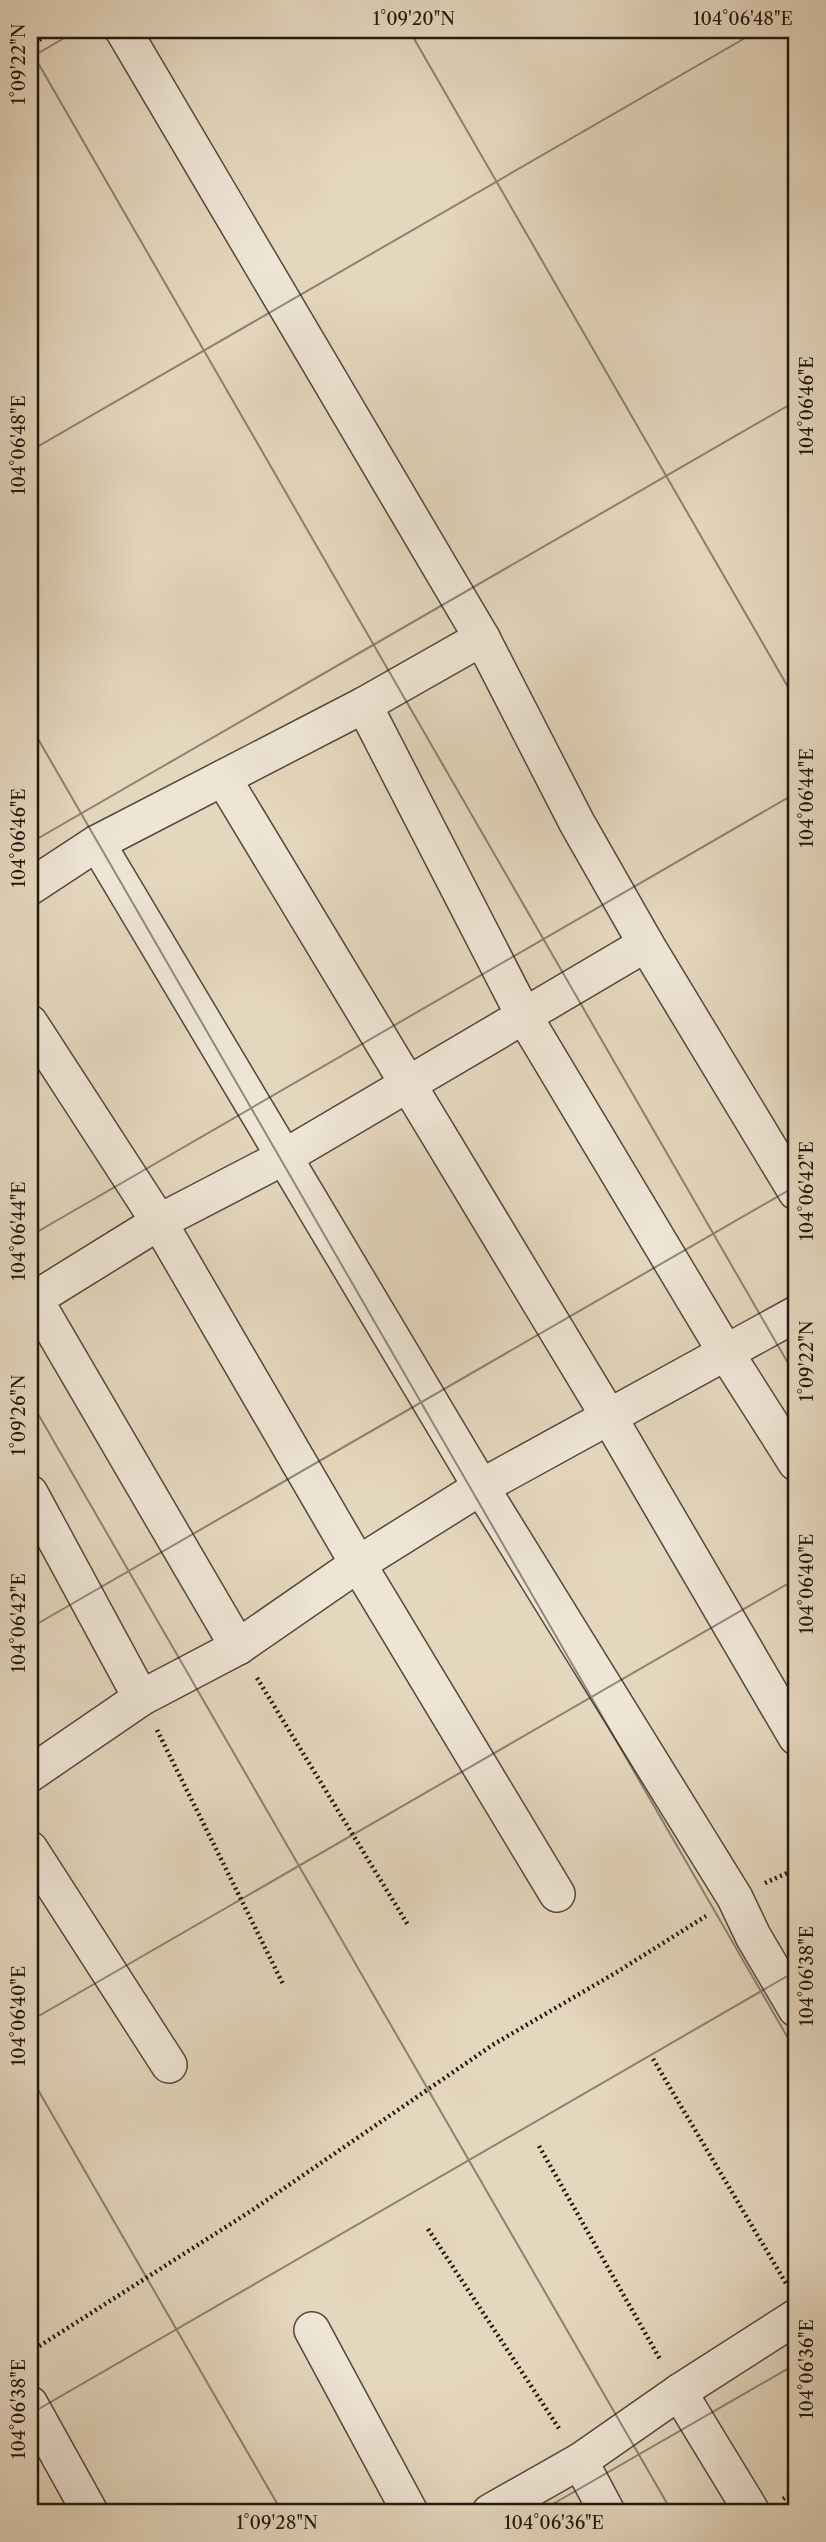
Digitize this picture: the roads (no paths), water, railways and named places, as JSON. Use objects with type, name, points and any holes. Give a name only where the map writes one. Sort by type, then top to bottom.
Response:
[{"type":"street","points":[[122,30],[482,638],[571,811],[646,944],[796,1192]]},
{"type":"street","points":[[30,887],[97,843],[364,705],[482,638]]},
{"type":"street","points":[[364,705],[524,1016],[726,1353],[796,1463]]},
{"type":"street","points":[[223,778],[609,1417],[796,1737]]},
{"type":"street","points":[[97,843],[481,1487],[735,1898],[753,1937],[796,2009]]},
{"type":"street","points":[[238,1647],[31,1297],[159,1222],[286,1156],[646,944]]},
{"type":"street","points":[[30,1023],[159,1222],[358,1564],[557,1894]]},
{"type":"street","points":[[30,1774],[141,1698],[238,1647],[358,1564],[481,1487],[796,1314]]},
{"type":"street","points":[[30,1493],[141,1698]]},
{"type":"street","points":[[30,1849],[169,2065]]},
{"type":"street","points":[[490,2512],[580,2461],[679,2392],[793,2303]]},
{"type":"street","points":[[312,2330],[410,2512]]},
{"type":"street","points":[[679,2392],[752,2512]]},
{"type":"street","points":[[30,2404],[90,2512]]},
{"type":"street","points":[[580,2461],[607,2512]]}]
